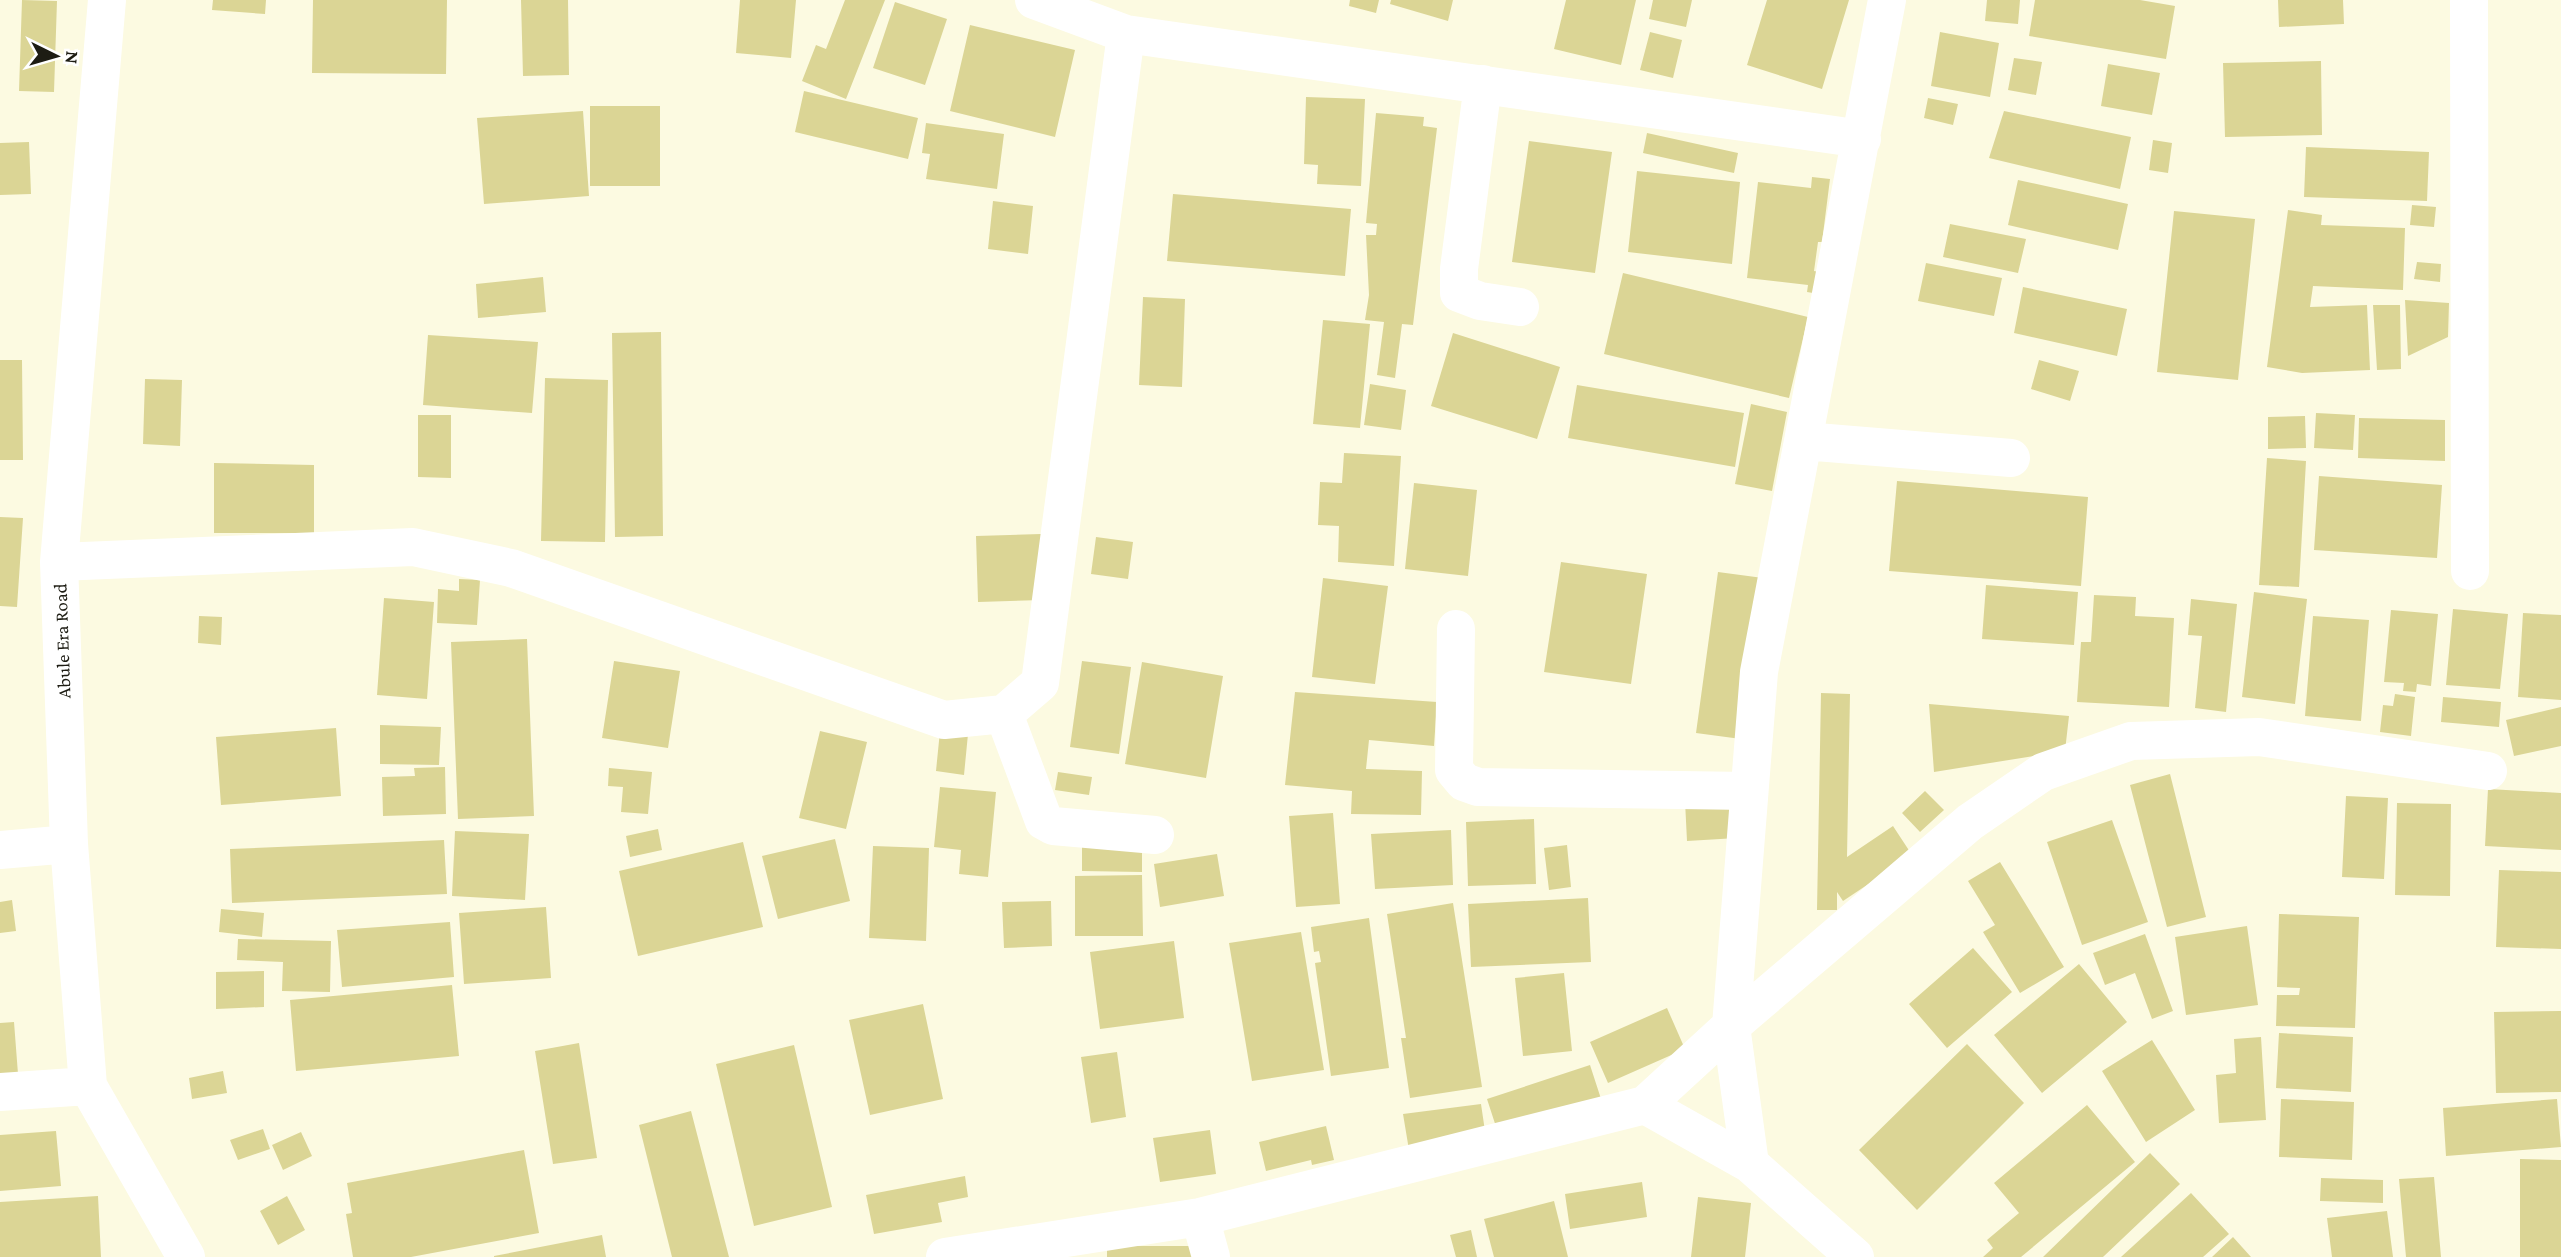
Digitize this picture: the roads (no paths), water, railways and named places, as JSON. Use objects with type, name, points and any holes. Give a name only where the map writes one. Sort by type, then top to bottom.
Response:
[{"type":"street","name":"Abule Era Road","points":[[107,0],[59,562],[69,844],[88,1086],[186,1257]]},
{"type":"street","points":[[1034,0],[1126,34],[1862,139]]},
{"type":"street","points":[[1750,1164],[1731,1026],[1759,672],[1862,139],[1886,0]]},
{"type":"street","points":[[2469,0],[2470,571]]},
{"type":"street","points":[[59,562],[413,547],[511,568],[944,720],[1004,714],[1040,683],[1126,34]]},
{"type":"street","points":[[1483,84],[1459,269],[1459,293],[1480,301],[1520,307]]},
{"type":"street","points":[[1804,441],[2011,458]]},
{"type":"street","points":[[1456,629],[1454,770],[1464,782],[1478,787],[1748,791]]},
{"type":"street","points":[[1004,714],[1044,821],[1053,826],[1155,835]]},
{"type":"street","points":[[945,1257],[1200,1217],[1645,1105],[1731,1026],[1970,822],[2043,772],[2131,741],[2259,737],[2488,771]]},
{"type":"street","points":[[0,850],[69,844]]},
{"type":"street","points":[[0,1092],[88,1086]]},
{"type":"street","points":[[1645,1105],[1750,1164],[1855,1257]]},
{"type":"street","points":[[1200,1217],[1211,1257]]}]
